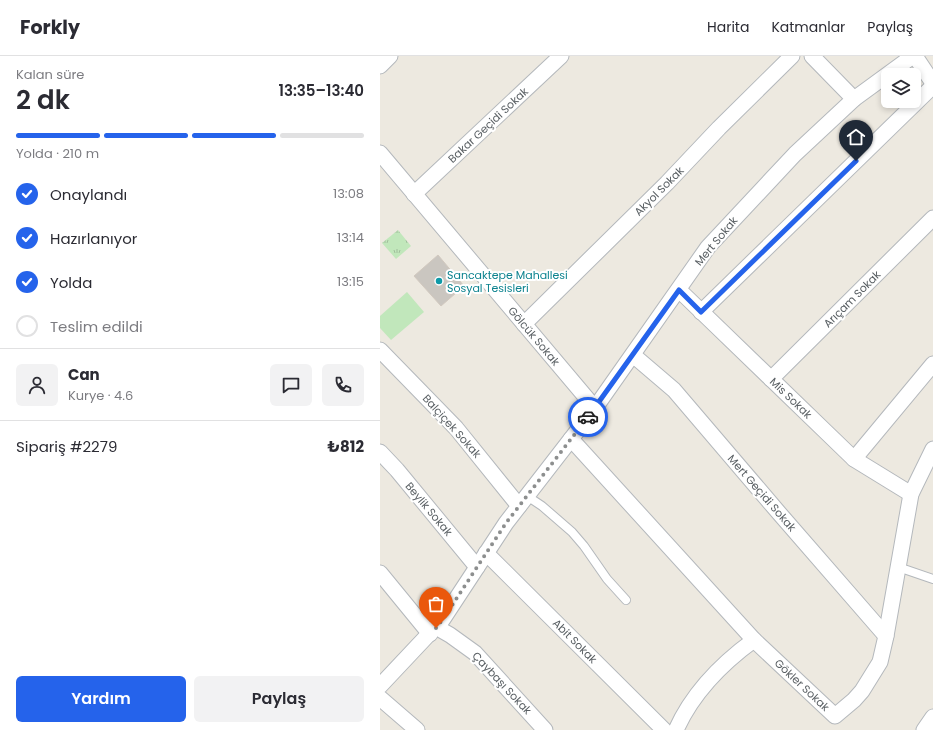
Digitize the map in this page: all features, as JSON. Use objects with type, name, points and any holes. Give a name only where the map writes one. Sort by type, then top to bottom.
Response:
[{"type":"street","points":[[380,66],[390,56]]},
{"type":"street","name":"Bakar Geçidi Sokak","points":[[414,194],[561,56]]},
{"type":"street","name":"Akyol Sokak","points":[[524,324],[667,183],[792,56]]},
{"type":"street","points":[[812,56],[854,99]]},
{"type":"street","points":[[701,312],[933,84],[914,56]]},
{"type":"street","name":"Mert Sokak","points":[[380,686],[443,619],[506,523],[595,408],[713,242],[795,154],[854,99],[914,56]]},
{"type":"street","name":"Gölcük Sokak","points":[[380,153],[595,408]]},
{"type":"street","name":"Arıçam Sokak","points":[[771,379],[933,218]]},
{"type":"street","name":"Mis Sokak","points":[[679,290],[854,459],[911,494]]},
{"type":"street","name":"Balçiçek Sokak","points":[[382,354],[456,428],[523,501]]},
{"type":"street","name":"Mert Geçidi Sokak","points":[[633,355],[674,390],[779,514],[886,636]]},
{"type":"street","points":[[854,459],[933,364]]},
{"type":"street","name":"Gökler Sokak","points":[[571,439],[754,640],[835,716],[854,700],[869,682],[880,662],[911,494],[933,449]]},
{"type":"street","name":"Beylik Sokak","points":[[380,452],[397,470],[477,567]]},
{"type":"street","name":"Abit Sokak","points":[[486,553],[664,730]]},
{"type":"street","points":[[380,573],[433,630]]},
{"type":"street","name":"Çaybaşı Sokak","points":[[433,630],[450,635],[475,653],[545,730]]},
{"type":"street","points":[[676,730],[689,706],[711,676],[724,663],[754,640]]},
{"type":"street","points":[[380,698],[418,730]]},
{"type":"street","points":[[924,730],[933,717]]},
{"type":"lane","points":[[523,501],[542,506],[572,532],[584,546],[607,580],[626,600]]},
{"type":"lane","points":[[898,567],[933,579]]},
{"type":"green space","points":[[398,230],[411,246],[396,259],[382,243]]},
{"type":"green space","points":[[407,292],[424,312],[391,340],[380,328],[380,316]]},
{"type":"building","name":"Sancaktepe Mahallesi Sosyal Tesisleri","points":[[438,255],[464,286],[441,306],[414,276]]},
{"type":"way so far","points":[[436,628],[506,523],[588,417]]},
{"type":"place","name":"Sancaktepe Mahallesi Sosyal Tesisleri","points":[[439,281]]},
{"type":"route","points":[[588,417],[679,290],[701,312],[856,161]]}]
